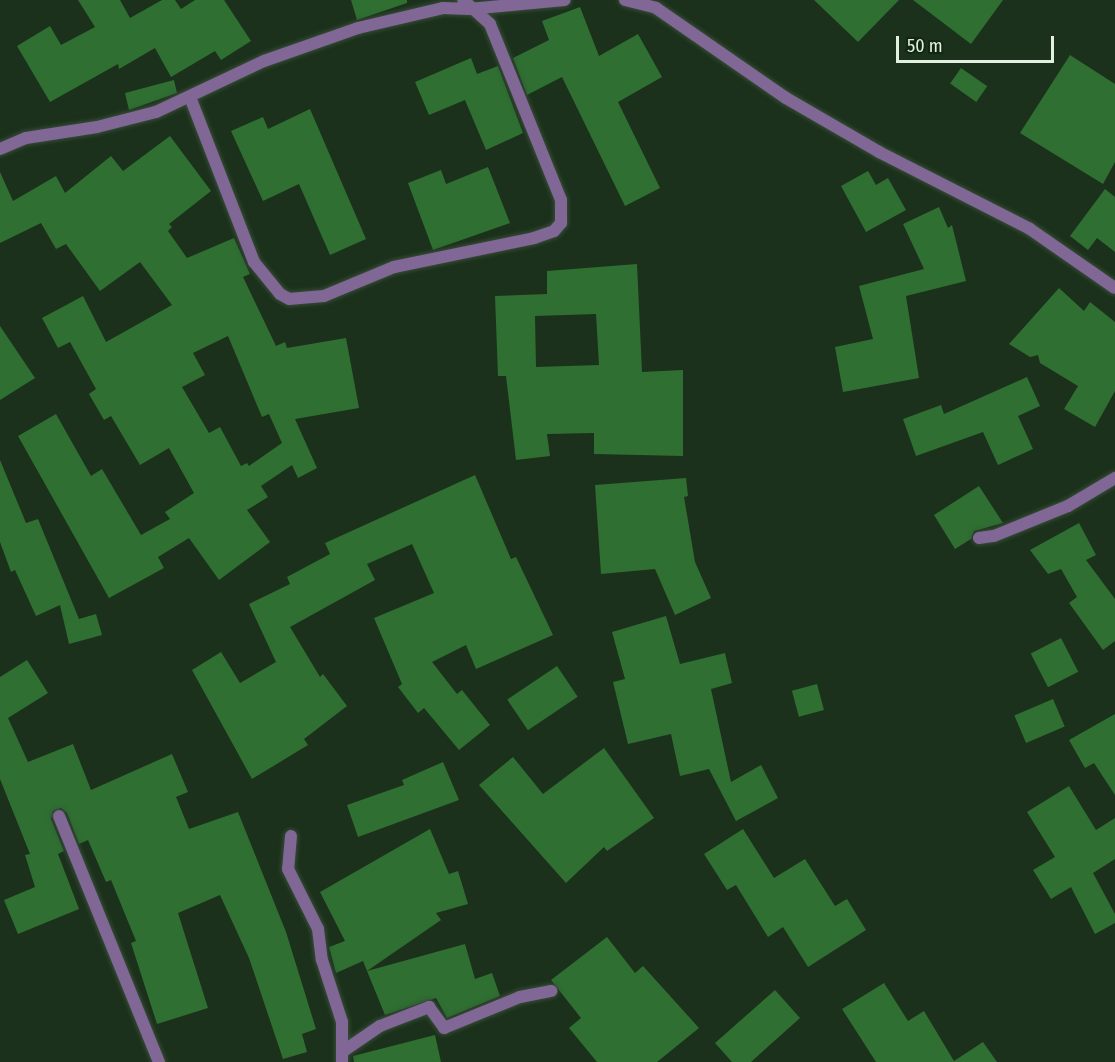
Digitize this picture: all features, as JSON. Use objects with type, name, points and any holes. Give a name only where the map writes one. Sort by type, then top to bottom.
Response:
[{"type":"street","points":[[0,149],[26,138],[97,127],[156,112],[264,61],[332,35],[443,8],[565,0]]},
{"type":"street","points":[[625,0],[656,8],[786,98],[879,152],[1030,229],[1115,288]]},
{"type":"street","points":[[190,96],[254,262],[280,294],[289,298],[324,296],[394,267],[534,238],[554,231],[561,223],[561,200],[490,24],[466,5]]},
{"type":"street","points":[[979,538],[994,536],[1068,506],[1115,478]]},
{"type":"street","points":[[59,816],[159,1062]]},
{"type":"street","points":[[291,836],[288,869],[318,929],[322,960],[342,1022],[342,1057]]},
{"type":"street","points":[[342,1057],[380,1026],[429,1007],[444,1028],[520,997],[550,991]]},
{"type":"building","points":[[78,0],[120,0],[130,18],[162,0],[175,0],[181,9],[195,0],[224,0],[251,41],[221,60],[215,51],[171,77],[155,48],[119,69],[118,64],[50,102],[17,46],[50,26],[61,45],[95,27]]},
{"type":"building","points":[[351,0],[407,0],[407,3],[357,20]]},
{"type":"building","points":[[814,0],[899,0],[858,42]]},
{"type":"building","points":[[913,0],[1003,0],[971,44]]},
{"type":"building","points":[[580,7],[599,56],[638,34],[662,77],[618,102],[660,188],[625,206],[562,77],[527,95],[513,58],[549,40],[542,21]]},
{"type":"building","points":[[1070,55],[1115,84],[1115,162],[1103,184],[1020,133]]},
{"type":"building","points":[[471,58],[477,74],[498,66],[523,133],[486,150],[465,100],[429,115],[415,82]]},
{"type":"building","points":[[961,68],[987,86],[976,102],[950,84]]},
{"type":"building","points":[[174,80],[177,93],[129,110],[125,93]]},
{"type":"building","points":[[310,109],[366,239],[330,255],[299,184],[263,201],[231,131],[263,117],[268,129]]},
{"type":"building","points":[[170,136],[211,191],[169,224],[172,227],[168,231],[187,258],[234,238],[250,274],[243,277],[276,346],[285,342],[287,348],[346,338],[359,408],[295,419],[317,468],[298,478],[292,465],[261,486],[268,497],[247,510],[270,542],[219,580],[189,538],[158,557],[164,568],[109,598],[18,436],[56,414],[91,476],[102,469],[141,535],[170,519],[165,512],[194,493],[169,448],[140,465],[111,416],[104,420],[89,394],[96,389],[70,342],[58,348],[42,318],[83,296],[106,342],[172,305],[140,262],[100,291],[66,244],[56,249],[41,223],[0,243],[0,172],[13,201],[56,176],[65,193],[111,156],[123,171]],"holes":[[[228,336],[262,417],[269,414],[282,443],[249,466],[247,463],[241,466],[220,427],[209,433],[182,387],[205,375],[193,353]]]},
{"type":"building","points":[[488,167],[510,223],[433,250],[408,183],[441,170],[446,184]]},
{"type":"building","points":[[868,171],[876,185],[888,178],[906,210],[866,232],[841,186]]},
{"type":"building","points":[[1105,189],[1115,197],[1115,252],[1097,238],[1088,250],[1070,236]]},
{"type":"building","points":[[939,207],[948,228],[952,225],[966,281],[906,296],[919,378],[843,392],[835,347],[873,339],[859,286],[924,269],[903,224]]},
{"type":"building","points":[[637,264],[642,372],[683,370],[683,456],[594,454],[594,433],[547,434],[550,456],[516,460],[506,376],[498,376],[495,296],[547,294],[547,271]],"holes":[[[596,314],[599,365],[536,367],[535,316]]]},
{"type":"building","points":[[1059,288],[1084,311],[1090,302],[1115,322],[1115,391],[1095,427],[1064,409],[1078,386],[1040,363],[1038,355],[1030,357],[1009,344]]},
{"type":"building","points":[[0,326],[35,378],[0,400]]},
{"type":"building","points":[[1027,377],[1040,406],[1018,416],[1033,449],[998,465],[983,432],[916,456],[903,419],[941,405],[944,414]]},
{"type":"building","points":[[0,460],[26,523],[38,519],[79,619],[96,614],[102,635],[69,644],[60,605],[36,616],[15,570],[11,572],[0,542]]},
{"type":"building","points":[[475,475],[511,559],[516,557],[553,635],[476,669],[466,645],[432,662],[457,694],[462,690],[490,725],[459,750],[424,708],[418,713],[398,687],[402,684],[374,618],[434,593],[412,544],[367,564],[375,580],[290,627],[320,677],[323,674],[347,706],[304,739],[308,745],[252,779],[192,670],[221,652],[240,683],[276,662],[249,604],[290,584],[287,577],[330,554],[325,543]]},
{"type":"building","points":[[686,478],[688,496],[684,497],[695,562],[711,598],[675,615],[655,569],[601,574],[595,485]]},
{"type":"building","points":[[979,486],[1003,523],[974,531],[971,539],[955,549],[934,515]]},
{"type":"building","points":[[1079,523],[1096,555],[1086,560],[1115,599],[1115,641],[1103,650],[1069,603],[1077,597],[1061,569],[1048,574],[1030,550]]},
{"type":"building","points":[[666,616],[680,664],[725,653],[732,683],[711,689],[731,782],[761,765],[778,798],[736,821],[709,769],[680,776],[671,734],[628,744],[613,682],[625,679],[612,632]]},
{"type":"building","points":[[1061,638],[1078,672],[1048,687],[1031,653]]},
{"type":"building","points":[[27,660],[48,693],[8,718],[28,762],[73,744],[91,790],[172,754],[188,792],[176,797],[189,829],[238,812],[286,932],[316,1029],[302,1034],[307,1052],[283,1059],[249,958],[220,895],[178,913],[208,1008],[157,1024],[131,943],[136,941],[111,880],[106,882],[88,840],[79,844],[67,813],[61,808],[53,811],[51,819],[64,851],[58,854],[79,909],[18,934],[4,900],[35,887],[25,855],[30,854],[0,779],[0,677]]},
{"type":"building","points":[[557,666],[578,697],[528,730],[507,700]]},
{"type":"building","points":[[817,684],[824,710],[799,717],[792,691]]},
{"type":"building","points":[[1053,699],[1065,727],[1026,743],[1014,715]]},
{"type":"building","points":[[1115,714],[1115,795],[1094,763],[1085,768],[1069,740]]},
{"type":"building","points":[[604,748],[654,818],[607,851],[604,847],[566,883],[479,785],[513,757],[543,794]]},
{"type":"building","points":[[443,762],[459,800],[358,837],[347,805],[404,785],[402,780]]},
{"type":"building","points":[[1069,786],[1096,830],[1115,818],[1115,859],[1093,873],[1115,914],[1115,923],[1095,934],[1071,887],[1051,899],[1033,870],[1055,857],[1027,812]]},
{"type":"building","points":[[430,829],[449,874],[458,871],[468,904],[436,913],[441,920],[367,971],[363,961],[336,973],[329,947],[345,941],[320,892]]},
{"type":"building","points":[[743,829],[774,878],[805,859],[835,906],[847,899],[866,930],[808,967],[783,927],[768,937],[736,885],[727,890],[704,854]]},
{"type":"building","points":[[607,937],[635,973],[643,966],[699,1028],[657,1062],[597,1062],[569,1028],[581,1018],[551,980]]},
{"type":"building","points":[[465,944],[475,979],[492,973],[500,996],[447,1018],[436,998],[385,1015],[367,971]]},
{"type":"building","points":[[884,983],[908,1021],[924,1011],[954,1061],[983,1042],[997,1062],[876,1062],[842,1009]]},
{"type":"building","points":[[775,990],[800,1018],[751,1062],[732,1062],[715,1043]]},
{"type":"building","points":[[435,1035],[441,1062],[354,1062],[353,1056]]}]
